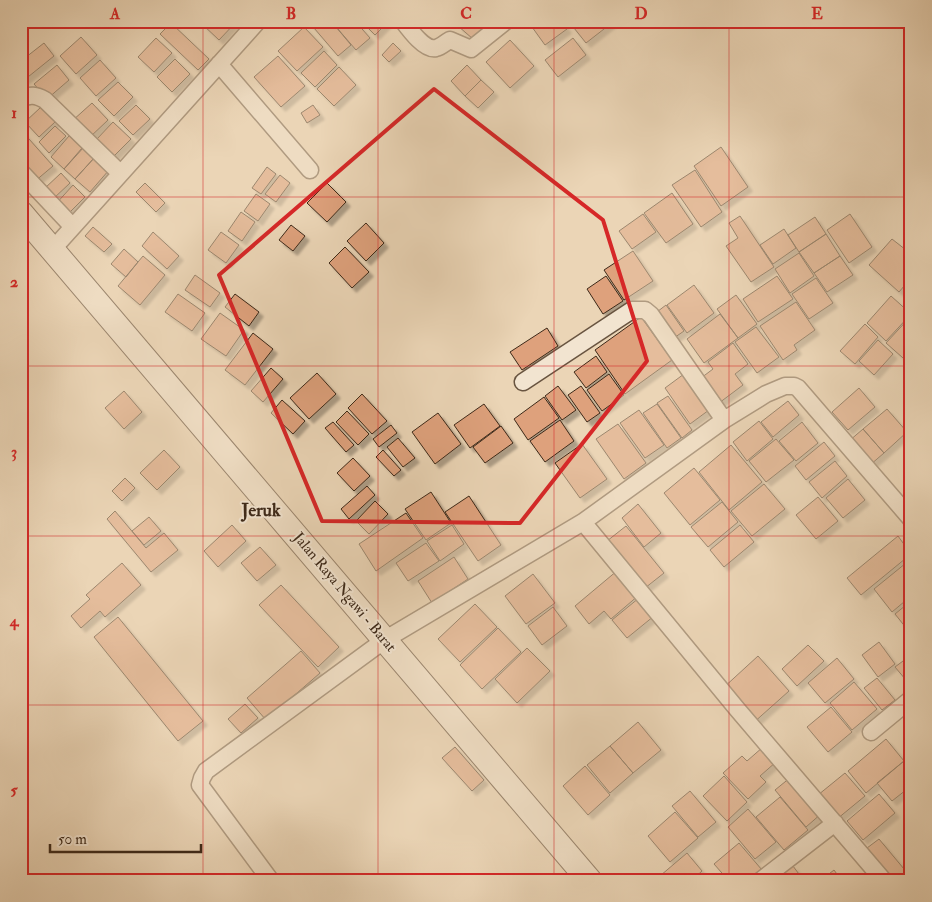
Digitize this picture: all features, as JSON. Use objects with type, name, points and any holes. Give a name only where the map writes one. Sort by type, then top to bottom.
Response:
[{"type":"main road","name":"Jalan Raya Ngawi - Barat","points":[[21,213],[63,237],[386,640],[590,881]]},
{"type":"street","points":[[21,172],[63,237],[258,21]]},
{"type":"street","points":[[403,21],[413,34],[428,47],[437,48],[450,40],[471,49],[506,21]]},
{"type":"street","points":[[219,64],[310,170]]},
{"type":"street","points":[[21,99],[32,95],[45,100],[120,173]]},
{"type":"street","points":[[523,382],[632,310],[645,310],[651,315],[724,420]]},
{"type":"street","points":[[271,881],[200,785],[206,771],[386,640],[583,522],[724,420],[766,394],[785,386],[798,388],[911,519]]},
{"type":"street","points":[[583,522],[737,709],[884,881]]},
{"type":"street","points":[[871,732],[911,699]]},
{"type":"street","points":[[760,881],[835,823]]},
{"type":"highlighted area","points":[[434,89],[603,220],[647,361],[520,523],[322,521],[219,275]]},
{"type":"building","points":[[205,21],[237,21],[219,40],[202,24]]},
{"type":"building","points":[[308,21],[331,21],[351,45],[338,56]]},
{"type":"building","points":[[331,21],[355,21],[370,38],[356,50]]},
{"type":"building","points":[[366,21],[389,21],[375,35],[364,24]]},
{"type":"building","points":[[462,21],[489,21],[473,39],[458,26]]},
{"type":"building","points":[[540,21],[561,21],[567,29],[545,45],[532,27]]},
{"type":"building","points":[[569,21],[583,21],[574,28]]},
{"type":"building","points":[[583,21],[613,22],[586,43],[574,28]]},
{"type":"building","points":[[171,23],[209,59],[198,70],[160,34]]},
{"type":"building","points":[[304,27],[323,47],[297,71],[278,51]]},
{"type":"building","points":[[81,37],[97,55],[76,74],[60,56]]},
{"type":"building","points":[[156,38],[172,53],[154,72],[138,57]]},
{"type":"building","points":[[573,38],[586,55],[558,77],[545,60]]},
{"type":"building","points":[[510,40],[534,66],[510,88],[486,62]]},
{"type":"building","points":[[44,43],[54,56],[23,81],[21,78],[21,61]]},
{"type":"building","points":[[393,43],[401,51],[389,62],[382,55]]},
{"type":"building","points":[[324,51],[337,65],[315,87],[301,73]]},
{"type":"building","points":[[278,56],[305,86],[281,107],[254,77]]},
{"type":"building","points":[[175,59],[190,74],[172,92],[157,77]]},
{"type":"building","points":[[100,60],[116,78],[96,96],[80,78]]},
{"type":"building","points":[[57,65],[69,80],[47,99],[34,84]]},
{"type":"building","points":[[467,65],[481,80],[465,96],[451,81]]},
{"type":"building","points":[[339,67],[356,85],[334,106],[317,89]]},
{"type":"building","points":[[481,80],[494,92],[478,108],[465,96]]},
{"type":"building","points":[[118,82],[133,97],[114,116],[98,100]]},
{"type":"building","points":[[92,103],[108,120],[89,138],[72,121]]},
{"type":"building","points":[[136,105],[150,119],[133,135],[119,121]]},
{"type":"building","points":[[313,105],[320,115],[307,123],[301,113]]},
{"type":"building","points":[[41,107],[55,122],[39,137],[25,122]]},
{"type":"building","points":[[113,122],[131,139],[113,157],[96,140]]},
{"type":"building","points":[[55,126],[66,136],[49,153],[39,142]]},
{"type":"building","points":[[21,130],[53,166],[34,182],[21,168]]},
{"type":"building","points":[[69,136],[82,148],[64,169],[51,157]]},
{"type":"building","points":[[84,147],[95,157],[75,179],[64,169]]},
{"type":"building","points":[[721,147],[748,187],[721,206],[694,166]]},
{"type":"building","points":[[95,157],[109,170],[90,192],[75,179]]},
{"type":"building","points":[[267,167],[276,174],[261,194],[252,188]]},
{"type":"building","points":[[695,170],[722,212],[701,227],[672,185]]},
{"type":"building","points":[[61,173],[70,183],[53,199],[44,189]]},
{"type":"building","points":[[280,175],[290,183],[276,202],[265,194]]},
{"type":"building","points":[[145,183],[165,203],[156,212],[136,192]]},
{"type":"building","points":[[327,183],[346,202],[327,222],[307,203]]},
{"type":"building","points":[[73,185],[85,197],[65,217],[54,206]]},
{"type":"building","points":[[672,193],[693,224],[666,243],[644,213]]},
{"type":"building","points":[[256,194],[270,204],[258,221],[244,211]]},
{"type":"building","points":[[241,212],[255,222],[242,241],[228,231]]},
{"type":"building","points":[[643,214],[656,232],[632,249],[619,231]]},
{"type":"building","points":[[850,214],[872,247],[849,263],[827,230]]},
{"type":"building","points":[[740,216],[774,267],[751,282],[726,246],[738,238],[729,223]]},
{"type":"building","points":[[815,217],[826,234],[799,252],[788,235]]},
{"type":"building","points":[[366,223],[384,243],[366,261],[347,241]]},
{"type":"building","points":[[291,225],[305,236],[293,251],[279,240]]},
{"type":"building","points":[[93,227],[112,244],[104,252],[85,236]]},
{"type":"building","points":[[784,229],[796,248],[773,264],[760,245]]},
{"type":"building","points":[[153,232],[179,256],[167,269],[142,246]]},
{"type":"building","points":[[221,232],[239,245],[226,263],[208,250]]},
{"type":"building","points":[[826,234],[840,256],[814,273],[799,252]]},
{"type":"building","points":[[892,239],[911,254],[911,278],[899,292],[869,265]]},
{"type":"building","points":[[345,247],[369,272],[352,288],[329,263]]},
{"type":"building","points":[[124,249],[138,262],[126,277],[111,264]]},
{"type":"building","points":[[633,251],[653,281],[624,300],[604,270]]},
{"type":"building","points":[[799,253],[814,276],[790,293],[775,269]]},
{"type":"building","points":[[143,256],[165,275],[140,305],[118,286]]},
{"type":"building","points":[[840,256],[853,275],[827,292],[814,273]]},
{"type":"building","points":[[195,275],[220,293],[210,307],[185,290]]},
{"type":"building","points":[[606,276],[623,301],[603,314],[587,289]]},
{"type":"building","points":[[777,276],[793,299],[758,322],[743,299]]},
{"type":"building","points":[[816,278],[833,303],[809,319],[792,294]]},
{"type":"building","points":[[694,285],[714,313],[687,333],[667,305]]},
{"type":"building","points":[[178,294],[205,313],[192,331],[165,312]]},
{"type":"building","points":[[235,294],[259,312],[249,326],[225,307]]},
{"type":"building","points":[[736,295],[757,324],[738,338],[717,309]]},
{"type":"building","points":[[891,296],[911,314],[886,341],[867,323]]},
{"type":"building","points":[[796,302],[815,330],[794,345],[797,350],[783,360],[760,326]]},
{"type":"building","points":[[666,305],[684,331],[671,340],[653,315]]},
{"type":"building","points":[[220,313],[244,330],[226,356],[201,339]]},
{"type":"building","points":[[720,314],[738,338],[704,363],[687,339]]},
{"type":"building","points":[[911,316],[911,365],[886,343]]},
{"type":"building","points":[[641,317],[672,360],[625,394],[595,350]]},
{"type":"building","points":[[865,324],[878,337],[855,364],[840,351]]},
{"type":"building","points":[[756,327],[779,357],[757,373],[735,342]]},
{"type":"building","points":[[547,328],[558,346],[522,370],[510,352]]},
{"type":"building","points":[[253,333],[273,349],[245,385],[225,370]]},
{"type":"building","points":[[878,340],[893,354],[874,375],[859,361]]},
{"type":"building","points":[[733,343],[748,364],[735,374],[743,385],[719,403],[701,378],[713,369],[708,362]]},
{"type":"building","points":[[596,356],[607,372],[586,388],[574,372]]},
{"type":"building","points":[[271,368],[283,379],[263,402],[251,391]]},
{"type":"building","points":[[317,373],[336,394],[309,419],[290,398]]},
{"type":"building","points":[[609,374],[624,395],[602,411],[587,390]]},
{"type":"building","points":[[684,374],[709,410],[690,424],[665,388]]},
{"type":"building","points":[[558,386],[576,410],[562,420],[545,396]]},
{"type":"building","points":[[581,386],[600,413],[587,422],[568,395]]},
{"type":"building","points":[[859,388],[875,407],[848,430],[832,412]]},
{"type":"building","points":[[124,391],[142,412],[124,429],[105,408]]},
{"type":"building","points":[[362,394],[387,421],[372,434],[348,408]]},
{"type":"building","points":[[668,396],[692,430],[682,438],[657,403]]},
{"type":"building","points":[[544,397],[559,418],[528,440],[514,419]]},
{"type":"building","points":[[282,400],[305,421],[293,434],[271,413]]},
{"type":"building","points":[[788,401],[799,415],[773,437],[761,422]]},
{"type":"building","points":[[484,404],[500,426],[470,448],[454,425]]},
{"type":"building","points":[[657,404],[681,438],[667,448],[643,413]]},
{"type":"building","points":[[887,409],[907,432],[884,453],[863,429]]},
{"type":"building","points":[[639,410],[664,445],[645,458],[620,423]]},
{"type":"building","points":[[347,411],[369,434],[358,445],[336,422]]},
{"type":"building","points":[[438,413],[461,444],[435,464],[412,432]]},
{"type":"building","points":[[560,420],[574,441],[545,462],[530,441]]},
{"type":"building","points":[[759,421],[773,439],[747,461],[733,442]]},
{"type":"building","points":[[333,422],[354,445],[346,452],[325,428]]},
{"type":"building","points":[[802,422],[818,443],[796,461],[779,441]]},
{"type":"building","points":[[618,424],[646,463],[624,479],[596,439]]},
{"type":"building","points":[[391,425],[397,433],[379,447],[373,439]]},
{"type":"building","points":[[501,426],[513,443],[485,463],[473,447]]},
{"type":"building","points":[[863,429],[884,453],[870,465],[849,441]]},
{"type":"building","points":[[398,438],[415,458],[403,467],[387,447]]},
{"type":"building","points":[[776,439],[794,460],[766,482],[749,461]]},
{"type":"building","points":[[824,442],[835,456],[806,480],[795,466]]},
{"type":"building","points":[[582,444],[607,479],[580,498],[555,463]]},
{"type":"building","points":[[731,445],[762,482],[729,510],[699,472]]},
{"type":"building","points":[[164,450],[180,467],[157,490],[140,473]]},
{"type":"building","points":[[383,450],[401,470],[394,476],[376,457]]},
{"type":"building","points":[[353,458],[370,476],[354,491],[337,473]]},
{"type":"building","points":[[835,461],[847,476],[822,498],[809,482]]},
{"type":"building","points":[[694,468],[720,500],[690,525],[664,493]]},
{"type":"building","points":[[125,478],[135,488],[122,501],[112,491]]},
{"type":"building","points":[[848,479],[865,500],[843,518],[826,498]]},
{"type":"building","points":[[764,484],[785,509],[752,536],[731,511]]},
{"type":"building","points":[[367,486],[375,495],[349,519],[341,509]]},
{"type":"building","points":[[431,492],[451,523],[426,540],[405,509]]},
{"type":"building","points":[[469,496],[501,545],[478,561],[445,512]]},
{"type":"building","points":[[818,497],[838,521],[816,539],[796,515]]},
{"type":"building","points":[[375,501],[388,514],[369,534],[356,521]]},
{"type":"building","points":[[722,502],[738,522],[708,547],[691,527]]},
{"type":"building","points":[[638,504],[661,533],[644,547],[622,518]]},
{"type":"building","points":[[115,511],[146,548],[164,533],[178,550],[151,572],[107,519]]},
{"type":"building","points":[[406,513],[423,538],[376,571],[359,544]]},
{"type":"building","points":[[149,517],[161,531],[144,545],[132,531]]},
{"type":"building","points":[[232,525],[246,541],[218,567],[204,551]]},
{"type":"building","points":[[452,525],[464,544],[440,561],[427,541]]},
{"type":"building","points":[[740,525],[754,542],[724,567],[710,550]]},
{"type":"building","points":[[626,526],[664,573],[645,588],[607,541]]},
{"type":"building","points":[[898,536],[911,554],[861,595],[847,578]]},
{"type":"building","points":[[426,543],[439,561],[408,581],[396,563]]},
{"type":"building","points":[[260,547],[276,565],[257,581],[241,563]]},
{"type":"building","points":[[454,557],[468,579],[432,603],[418,581]]},
{"type":"building","points":[[911,559],[911,596],[892,612],[874,589]]},
{"type":"building","points":[[122,563],[141,585],[105,617],[100,611],[81,628],[71,616],[90,599],[86,595]]},
{"type":"building","points":[[618,570],[639,595],[611,619],[604,611],[589,624],[575,606]]},
{"type":"building","points":[[533,574],[555,603],[526,624],[505,596]]},
{"type":"building","points":[[281,585],[339,647],[318,667],[259,605]]},
{"type":"building","points":[[639,598],[654,616],[627,638],[612,620]]},
{"type":"building","points":[[911,601],[911,634],[895,614]]},
{"type":"building","points":[[475,604],[497,627],[460,662],[438,639]]},
{"type":"building","points":[[553,607],[567,626],[542,645],[528,626]]},
{"type":"building","points":[[118,617],[203,721],[178,741],[94,637]]},
{"type":"building","points":[[498,628],[521,652],[482,689],[460,665]]},
{"type":"building","points":[[879,642],[895,664],[878,677],[862,655]]},
{"type":"building","points":[[808,645],[824,661],[797,686],[782,669]]},
{"type":"building","points":[[527,648],[550,671],[517,703],[495,679]]},
{"type":"building","points":[[301,651],[320,673],[266,720],[247,698]]},
{"type":"building","points":[[911,655],[911,686],[895,667]]},
{"type":"building","points":[[758,656],[789,691],[752,724],[722,689]]},
{"type":"building","points":[[837,658],[854,679],[825,703],[808,683]]},
{"type":"building","points":[[877,678],[895,700],[882,710],[864,688]]},
{"type":"building","points":[[854,682],[877,709],[852,730],[830,703]]},
{"type":"building","points":[[245,704],[258,718],[241,733],[228,719]]},
{"type":"building","points":[[831,707],[852,732],[828,752],[807,727]]},
{"type":"building","points":[[638,722],[661,750],[633,773],[610,746]]},
{"type":"building","points":[[886,739],[904,761],[866,793],[848,771]]},
{"type":"building","points":[[610,746],[633,773],[610,793],[587,765]]},
{"type":"building","points":[[455,747],[484,780],[472,791],[442,758]]},
{"type":"building","points":[[763,747],[776,762],[760,776],[766,782],[748,799],[723,773],[742,756],[747,761]]},
{"type":"building","points":[[904,761],[911,769],[911,786],[892,801],[877,783]]},
{"type":"building","points":[[585,766],[610,795],[588,815],[563,786]]},
{"type":"building","points":[[845,773],[865,796],[837,819],[818,795]]},
{"type":"building","points":[[724,776],[747,802],[727,821],[703,796]]},
{"type":"building","points":[[791,777],[822,813],[806,827],[775,790]]},
{"type":"building","points":[[690,791],[716,822],[698,837],[672,806]]},
{"type":"building","points":[[879,794],[895,813],[863,840],[847,821]]},
{"type":"building","points":[[780,797],[808,830],[784,850],[756,817]]},
{"type":"building","points":[[748,809],[776,842],[755,859],[728,827]]},
{"type":"building","points":[[675,812],[698,838],[670,862],[648,836]]},
{"type":"building","points":[[879,839],[909,875],[903,881],[887,881],[863,851]]},
{"type":"building","points":[[739,843],[762,870],[749,881],[729,881],[714,864]]},
{"type":"building","points":[[687,853],[702,871],[691,881],[654,881]]},
{"type":"building","points":[[793,866],[804,881],[786,881],[781,874]]},
{"type":"building","points":[[834,870],[842,881],[820,881]]},
{"type":"building","points":[[701,873],[708,881],[692,881]]},
{"type":"building","points":[[516,874],[522,881],[508,881]]},
{"type":"district","name":"Jeruk","points":[[261,510]]}]
